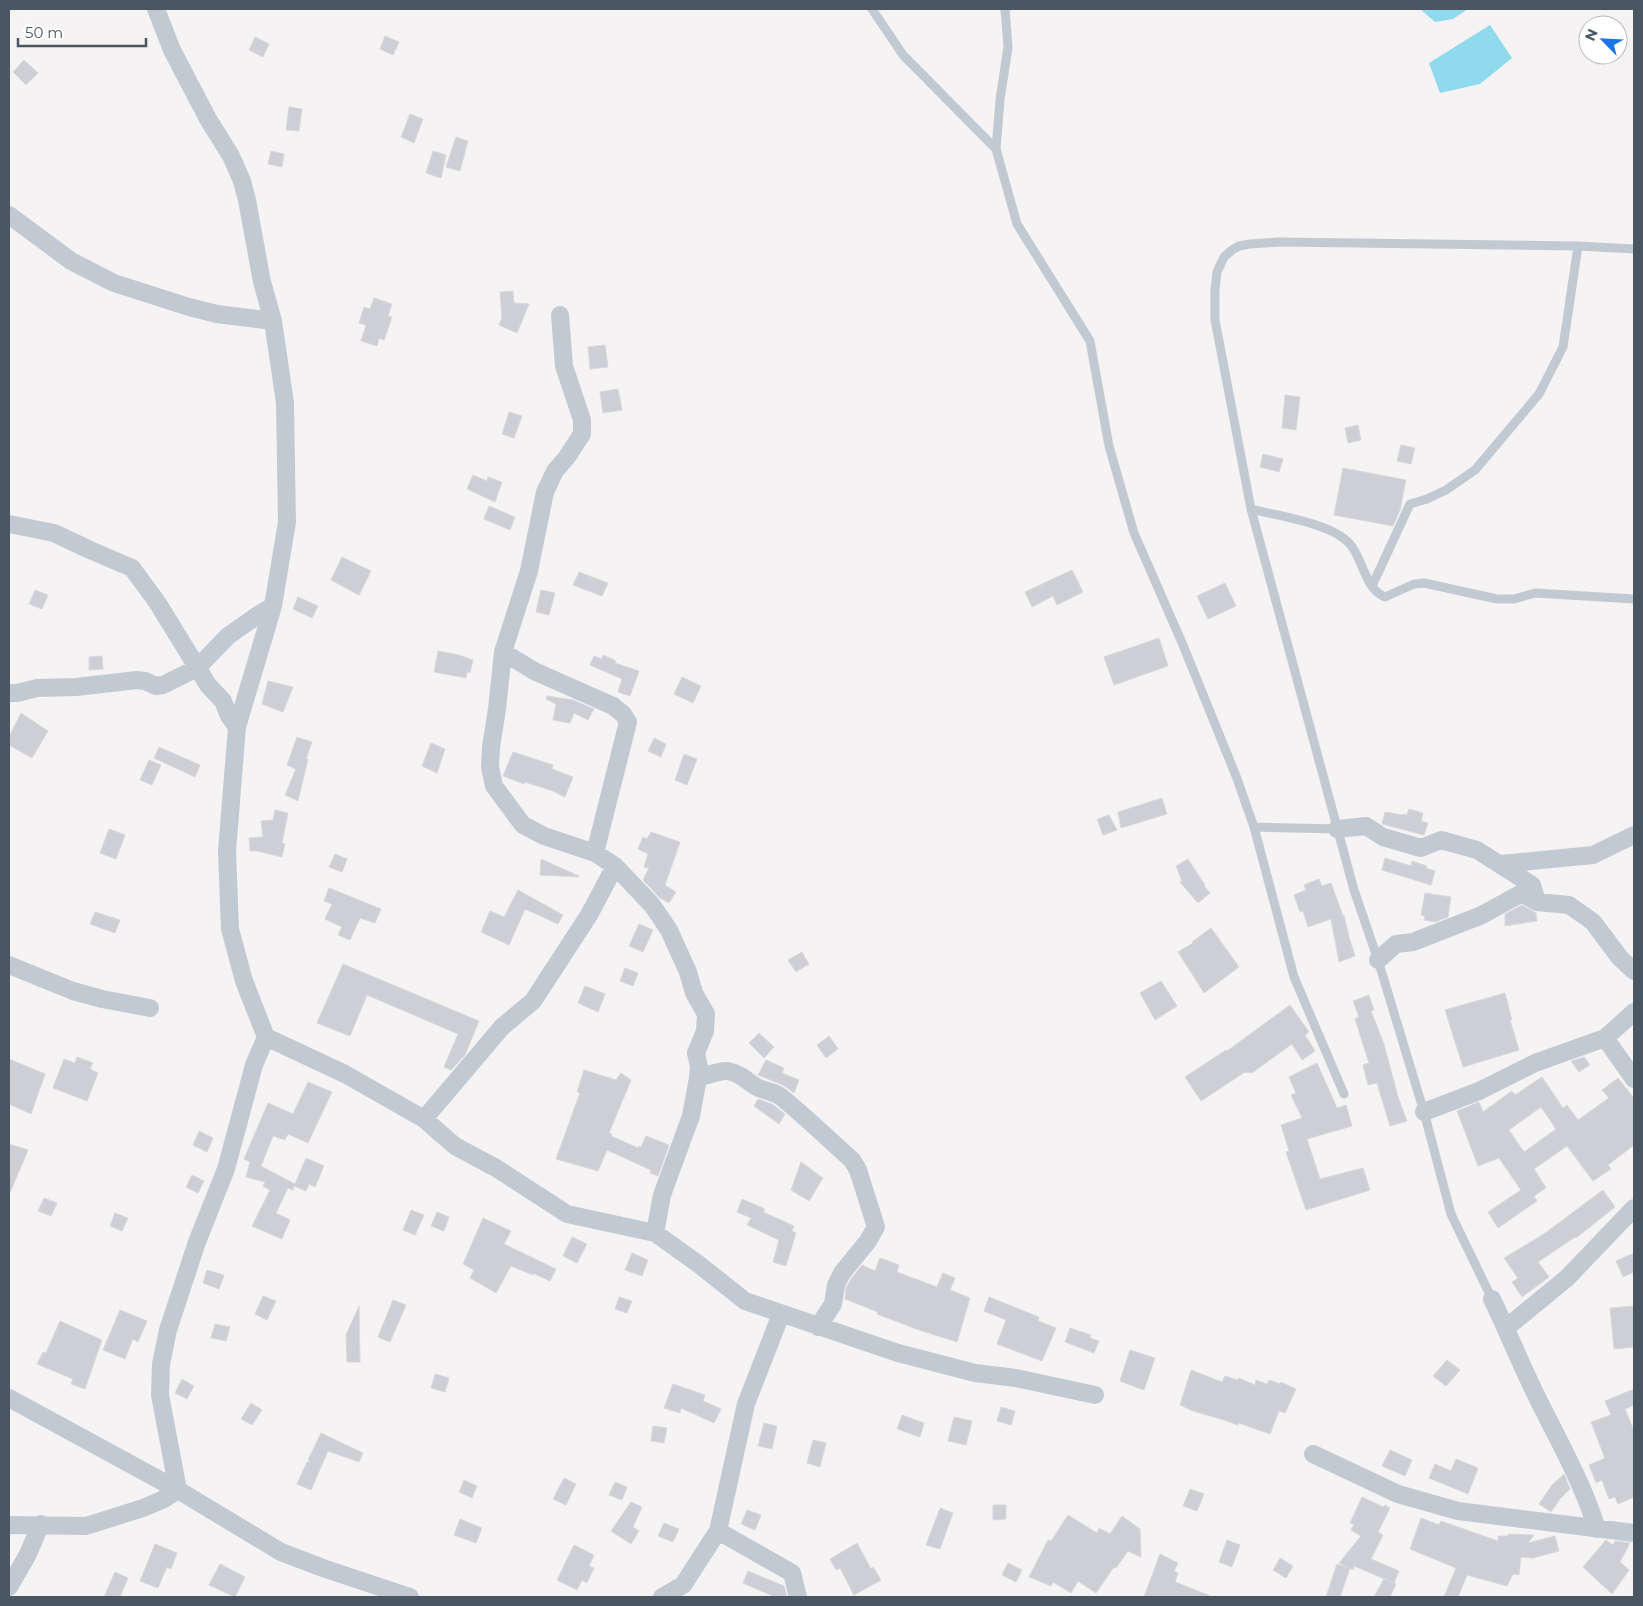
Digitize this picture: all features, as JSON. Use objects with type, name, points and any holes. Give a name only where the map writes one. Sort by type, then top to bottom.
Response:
[{"type":"street","points":[[156,9],[172,50],[208,119],[231,156],[242,181],[262,282],[273,321],[285,403],[287,522],[273,606],[237,727],[227,851],[230,930],[244,981],[266,1037],[345,1074],[424,1120],[456,1146],[496,1168],[567,1214],[655,1233],[697,1263],[744,1301],[898,1353],[975,1373],[1016,1378],[1095,1394]]},
{"type":"street","points":[[9,215],[71,262],[114,283],[188,308],[217,314],[273,321]]},
{"type":"street","points":[[560,315],[564,366],[582,420],[582,434],[555,471],[545,492],[529,571],[503,652],[490,767],[494,786],[523,825],[544,836],[595,853],[615,866],[652,905],[669,930],[688,972],[694,993],[706,1014],[705,1031],[696,1053],[699,1067],[691,1116],[662,1195],[655,1233]]},
{"type":"street","points":[[9,524],[54,533],[132,568],[157,602],[208,685],[223,701],[229,716],[237,727]]},
{"type":"street","points":[[9,694],[37,688],[76,687],[137,680],[156,686],[163,686],[197,668],[228,636],[255,616],[273,606]]},
{"type":"street","points":[[503,652],[534,671],[613,706],[623,714],[628,722],[595,853]]},
{"type":"street","points":[[1337,829],[1366,826],[1382,837],[1421,848],[1441,840],[1477,850],[1532,885],[1538,902]]},
{"type":"street","points":[[1501,864],[1593,855],[1634,834]]},
{"type":"street","points":[[424,1120],[502,1027],[533,1002],[589,915],[615,866]]},
{"type":"street","points":[[1378,960],[1396,944],[1412,942],[1482,915],[1522,894],[1538,902],[1569,905],[1593,922],[1620,958],[1634,971]]},
{"type":"street","points":[[9,965],[73,991],[102,999],[150,1008]]},
{"type":"street","points":[[1424,1112],[1479,1091],[1535,1063],[1605,1038],[1634,1012]]},
{"type":"street","points":[[178,1490],[160,1395],[161,1364],[166,1338],[197,1242],[226,1169],[254,1065],[266,1037]]},
{"type":"street","points":[[1605,1038],[1634,1079]]},
{"type":"street","points":[[698,1078],[726,1071],[736,1073],[756,1086],[778,1095],[802,1114],[852,1160],[858,1170],[876,1227],[868,1241],[842,1273],[836,1285],[833,1304],[818,1327]]},
{"type":"street","points":[[1506,1328],[1567,1278],[1634,1208]]},
{"type":"street","points":[[1492,1299],[1535,1393],[1568,1456],[1592,1512],[1597,1529]]},
{"type":"street","points":[[662,1597],[683,1585],[718,1531],[746,1404],[780,1314]]},
{"type":"street","points":[[9,1398],[178,1490],[281,1552],[410,1597]]},
{"type":"street","points":[[1313,1454],[1398,1494],[1458,1512],[1634,1533]]},
{"type":"street","points":[[9,1525],[86,1526],[162,1500],[178,1490]]},
{"type":"street","points":[[9,1587],[27,1556],[41,1524]]},
{"type":"street","points":[[718,1531],[792,1573],[798,1597]]},
{"type":"lane","points":[[872,9],[902,56],[996,149]]},
{"type":"lane","points":[[1005,9],[1008,47],[1000,100],[996,149],[1018,224],[1090,342],[1109,446],[1134,533],[1236,776],[1254,827],[1294,976],[1344,1094]]},
{"type":"lane","points":[[1492,1299],[1451,1214],[1424,1112],[1378,960],[1354,890],[1251,509],[1215,320],[1217,272],[1224,257],[1239,246],[1279,242],[1578,246],[1634,249]]},
{"type":"lane","points":[[1372,586],[1410,504],[1427,499],[1446,490],[1475,470],[1539,394],[1563,347],[1578,246]]},
{"type":"lane","points":[[1251,509],[1326,528],[1338,533],[1350,544],[1372,586],[1378,594],[1385,597],[1414,584],[1424,584],[1497,599],[1514,599],[1535,592],[1634,599]]},
{"type":"lane","points":[[1254,827],[1337,829]]},
{"type":"water","points":[[1420,9],[1468,9],[1453,19],[1435,22]]},
{"type":"water","points":[[1490,25],[1512,58],[1480,84],[1440,93],[1429,63]]},
{"type":"building","points":[[385,36],[399,42],[393,55],[380,49]]},
{"type":"building","points":[[255,37],[269,44],[263,57],[249,50]]},
{"type":"building","points":[[24,60],[38,73],[26,85],[13,72]]},
{"type":"building","points":[[289,107],[302,109],[299,131],[286,130]]},
{"type":"building","points":[[410,114],[423,119],[414,143],[401,137]]},
{"type":"building","points":[[456,137],[468,141],[460,171],[446,167]]},
{"type":"building","points":[[271,151],[284,154],[282,167],[268,164]]},
{"type":"building","points":[[433,151],[446,155],[441,178],[426,173]]},
{"type":"building","points":[[513,291],[514,303],[529,304],[517,333],[499,325],[502,318],[500,292]]},
{"type":"building","points":[[374,298],[392,304],[388,316],[392,317],[384,340],[379,338],[377,346],[361,341],[366,325],[359,323],[364,307],[370,309]]},
{"type":"building","points":[[605,345],[608,367],[590,369],[588,347]]},
{"type":"building","points":[[618,389],[622,410],[603,413],[600,392]]},
{"type":"building","points":[[1285,395],[1300,397],[1296,430],[1282,428]]},
{"type":"building","points":[[509,412],[522,416],[514,438],[502,434]]},
{"type":"building","points":[[1358,425],[1361,440],[1348,443],[1345,428]]},
{"type":"building","points":[[1401,445],[1415,448],[1411,464],[1397,461]]},
{"type":"building","points":[[1263,454],[1283,459],[1279,472],[1260,467]]},
{"type":"building","points":[[1343,468],[1406,480],[1400,510],[1393,526],[1334,515]]},
{"type":"building","points":[[473,475],[487,481],[488,477],[502,482],[495,502],[467,489]]},
{"type":"building","points":[[489,506],[515,517],[510,530],[484,519]]},
{"type":"building","points":[[342,557],[371,571],[359,595],[331,580]]},
{"type":"building","points":[[1072,570],[1083,592],[1057,605],[1053,596],[1032,607],[1025,592]]},
{"type":"building","points":[[579,572],[608,583],[602,596],[573,585]]},
{"type":"building","points":[[1225,583],[1236,606],[1208,619],[1197,596]]},
{"type":"building","points":[[35,590],[48,595],[42,609],[29,604]]},
{"type":"building","points":[[541,590],[555,593],[549,615],[536,612]]},
{"type":"building","points":[[298,597],[318,606],[312,618],[293,609]]},
{"type":"building","points":[[1159,638],[1168,666],[1114,685],[1104,657]]},
{"type":"building","points":[[438,651],[473,660],[470,673],[467,672],[466,678],[434,672]]},
{"type":"building","points":[[603,655],[616,661],[615,663],[639,671],[630,696],[618,692],[622,679],[590,665],[594,656],[602,659]]},
{"type":"building","points":[[102,656],[103,669],[89,670],[89,657]]},
{"type":"building","points":[[682,677],[701,686],[693,703],[674,694]]},
{"type":"building","points":[[268,681],[293,687],[283,712],[262,704]]},
{"type":"building","points":[[547,696],[573,700],[594,709],[588,720],[574,713],[570,723],[553,720],[556,704],[546,699]]},
{"type":"building","points":[[21,713],[48,731],[32,758],[9,745],[9,737]]},
{"type":"building","points":[[297,737],[312,742],[306,759],[308,759],[298,801],[285,795],[296,769],[287,765]]},
{"type":"building","points":[[654,738],[666,744],[661,757],[648,751]]},
{"type":"building","points":[[431,743],[445,749],[437,773],[422,766]]},
{"type":"building","points":[[159,747],[200,765],[195,777],[154,758]]},
{"type":"building","points":[[513,752],[553,765],[552,769],[573,777],[565,797],[553,791],[525,782],[524,784],[503,776]]},
{"type":"building","points":[[684,754],[697,759],[687,785],[675,780]]},
{"type":"building","points":[[149,760],[161,765],[152,785],[140,780]]},
{"type":"building","points":[[1162,798],[1167,814],[1121,828],[1118,812]]},
{"type":"building","points":[[1409,809],[1423,813],[1421,821],[1428,823],[1424,835],[1382,824],[1385,812],[1407,815]]},
{"type":"building","points":[[275,810],[288,813],[282,843],[285,844],[282,857],[250,851],[249,838],[263,837],[261,821],[273,820]]},
{"type":"building","points":[[1109,815],[1117,830],[1103,835],[1097,819]]},
{"type":"building","points":[[109,829],[125,835],[116,859],[100,853]]},
{"type":"building","points":[[651,832],[680,842],[665,885],[676,892],[669,903],[660,898],[643,880],[649,868],[644,867],[648,854],[638,849],[643,837],[647,839]]},
{"type":"building","points":[[335,854],[347,859],[342,872],[329,867]]},
{"type":"building","points":[[1385,858],[1411,866],[1412,861],[1427,866],[1426,868],[1435,871],[1431,885],[1382,870]]},
{"type":"building","points":[[541,859],[579,876],[579,877],[540,875]]},
{"type":"building","points":[[1188,859],[1210,893],[1198,903],[1180,882],[1182,881],[1176,866]]},
{"type":"building","points":[[1319,879],[1322,886],[1331,883],[1344,915],[1355,956],[1339,962],[1331,919],[1308,927],[1303,911],[1300,912],[1294,895],[1306,890],[1304,885]]},
{"type":"building","points":[[329,888],[381,909],[375,923],[360,918],[350,940],[338,935],[342,927],[325,919],[332,904],[324,901]]},
{"type":"building","points":[[518,890],[563,915],[558,924],[525,909],[509,945],[481,932],[490,911],[504,917]]},
{"type":"building","points":[[1425,893],[1451,897],[1448,917],[1435,922],[1424,920],[1425,916],[1421,915]]},
{"type":"building","points":[[1522,905],[1536,913],[1537,921],[1505,926],[1505,914]]},
{"type":"building","points":[[95,912],[120,920],[115,933],[90,924]]},
{"type":"building","points":[[639,924],[653,930],[643,952],[629,946]]},
{"type":"building","points":[[1211,928],[1239,967],[1204,993],[1178,952],[1193,943]]},
{"type":"building","points":[[802,952],[809,964],[796,972],[788,960]]},
{"type":"building","points":[[343,964],[479,1021],[465,1055],[451,1070],[444,1067],[458,1034],[367,995],[350,1036],[317,1023]]},
{"type":"building","points":[[625,968],[638,973],[633,986],[620,981]]},
{"type":"building","points":[[1161,981],[1177,1006],[1155,1020],[1140,993]]},
{"type":"building","points":[[585,986],[605,994],[598,1012],[578,1003]]},
{"type":"building","points":[[1505,993],[1512,1020],[1510,1020],[1519,1050],[1463,1067],[1445,1010]]},
{"type":"building","points":[[1369,995],[1374,1010],[1371,1011],[1384,1044],[1398,1097],[1407,1121],[1390,1126],[1377,1083],[1368,1085],[1363,1065],[1369,1063],[1355,1019],[1359,1017],[1353,1001]]},
{"type":"building","points":[[1290,1005],[1309,1032],[1305,1035],[1315,1051],[1302,1060],[1292,1044],[1252,1073],[1245,1072],[1201,1101],[1185,1077],[1227,1051]]},
{"type":"building","points":[[759,1033],[774,1047],[764,1058],[749,1043]]},
{"type":"building","points":[[829,1036],[838,1049],[826,1058],[817,1045]]},
{"type":"building","points":[[77,1057],[93,1063],[90,1069],[98,1073],[87,1101],[53,1088],[64,1059],[75,1063]]},
{"type":"building","points":[[1584,1057],[1590,1065],[1579,1072],[1571,1061]]},
{"type":"building","points":[[9,1059],[45,1074],[31,1114],[9,1104]]},
{"type":"building","points":[[766,1060],[784,1068],[782,1073],[799,1080],[794,1093],[783,1085],[758,1075]]},
{"type":"building","points":[[1317,1063],[1337,1108],[1346,1105],[1352,1126],[1307,1139],[1320,1179],[1363,1168],[1370,1190],[1306,1210],[1286,1152],[1289,1151],[1281,1125],[1302,1118],[1291,1095],[1296,1093],[1289,1077]]},
{"type":"building","points":[[584,1070],[616,1080],[621,1073],[631,1080],[609,1133],[612,1134],[611,1136],[638,1148],[639,1146],[641,1147],[646,1136],[669,1145],[658,1176],[650,1173],[651,1170],[607,1150],[598,1171],[556,1159],[580,1093],[577,1092]]},
{"type":"building","points":[[1542,1077],[1563,1108],[1567,1105],[1578,1120],[1609,1098],[1602,1090],[1618,1078],[1634,1098],[1634,1145],[1608,1165],[1611,1169],[1593,1181],[1567,1146],[1534,1169],[1546,1188],[1534,1196],[1537,1201],[1498,1228],[1488,1212],[1521,1190],[1499,1158],[1478,1166],[1457,1111],[1479,1102],[1483,1112],[1512,1091],[1515,1095]],"holes":[[[1541,1107],[1556,1129],[1524,1152],[1509,1130]]]},
{"type":"building","points":[[308,1082],[332,1092],[308,1143],[288,1134],[285,1140],[273,1136],[261,1166],[295,1184],[306,1158],[324,1166],[315,1187],[309,1184],[306,1191],[294,1186],[293,1190],[288,1188],[276,1213],[290,1220],[282,1239],[252,1226],[270,1190],[263,1186],[265,1182],[246,1177],[250,1162],[244,1159],[268,1103],[293,1114]]},
{"type":"building","points":[[758,1099],[772,1104],[785,1114],[779,1124],[754,1106]]},
{"type":"building","points":[[199,1131],[213,1138],[207,1152],[193,1145]]},
{"type":"building","points":[[9,1144],[28,1150],[9,1195]]},
{"type":"building","points":[[801,1162],[823,1178],[809,1201],[791,1190]]},
{"type":"building","points":[[192,1175],[204,1181],[198,1193],[186,1187]]},
{"type":"building","points":[[1603,1190],[1615,1207],[1576,1238],[1538,1262],[1549,1277],[1522,1297],[1512,1282],[1518,1278],[1504,1258],[1544,1234]]},
{"type":"building","points":[[44,1198],[57,1203],[51,1216],[38,1211]]},
{"type":"building","points":[[742,1199],[765,1209],[763,1212],[794,1226],[792,1231],[796,1233],[786,1266],[773,1262],[779,1240],[747,1225],[751,1218],[737,1212]]},
{"type":"building","points":[[411,1210],[424,1215],[415,1235],[403,1230]]},
{"type":"building","points":[[437,1212],[449,1217],[444,1231],[431,1226]]},
{"type":"building","points":[[115,1213],[128,1218],[122,1231],[110,1226]]},
{"type":"building","points":[[483,1218],[511,1231],[504,1244],[556,1269],[550,1281],[511,1266],[496,1293],[470,1278],[474,1270],[463,1264]]},
{"type":"building","points":[[572,1237],[587,1244],[577,1263],[563,1256]]},
{"type":"building","points":[[632,1253],[648,1260],[642,1276],[625,1270]]},
{"type":"building","points":[[1634,1253],[1634,1272],[1623,1277],[1616,1261]]},
{"type":"building","points":[[880,1258],[899,1265],[897,1272],[937,1287],[943,1273],[955,1278],[950,1290],[970,1298],[957,1342],[877,1314],[878,1312],[845,1299],[846,1288],[862,1265],[875,1271]]},
{"type":"building","points":[[207,1270],[224,1275],[219,1289],[203,1283]]},
{"type":"building","points":[[263,1296],[276,1301],[267,1320],[255,1314]]},
{"type":"building","points":[[619,1297],[632,1301],[627,1313],[615,1309]]},
{"type":"building","points":[[989,1297],[1039,1317],[1038,1321],[1056,1328],[1042,1361],[997,1344],[1006,1320],[984,1311]]},
{"type":"building","points":[[393,1300],[406,1305],[390,1342],[378,1337]]},
{"type":"building","points":[[359,1306],[360,1362],[347,1362],[346,1335]]},
{"type":"building","points":[[1634,1306],[1634,1347],[1614,1349],[1610,1308]]},
{"type":"building","points":[[120,1310],[147,1321],[138,1342],[133,1339],[125,1359],[103,1350]]},
{"type":"building","points":[[60,1321],[102,1340],[85,1389],[71,1384],[73,1379],[37,1364],[43,1352],[46,1353]]},
{"type":"building","points":[[215,1324],[230,1327],[226,1341],[211,1338]]},
{"type":"building","points":[[1070,1328],[1091,1335],[1090,1338],[1099,1341],[1094,1353],[1065,1342]]},
{"type":"building","points":[[1130,1350],[1155,1358],[1144,1390],[1120,1381]]},
{"type":"building","points":[[1447,1360],[1460,1370],[1446,1386],[1433,1376]]},
{"type":"building","points":[[1191,1370],[1222,1382],[1225,1376],[1238,1380],[1239,1378],[1255,1385],[1256,1380],[1267,1384],[1269,1380],[1280,1384],[1281,1382],[1296,1389],[1285,1413],[1279,1411],[1270,1434],[1239,1423],[1238,1425],[1193,1411],[1180,1405]]},
{"type":"building","points":[[435,1374],[449,1378],[445,1392],[431,1388]]},
{"type":"building","points":[[182,1379],[194,1386],[187,1399],[175,1393]]},
{"type":"building","points":[[673,1384],[705,1395],[703,1401],[721,1409],[714,1423],[681,1408],[680,1413],[664,1408]]},
{"type":"building","points":[[1634,1389],[1634,1405],[1625,1409],[1634,1431],[1634,1497],[1618,1504],[1615,1497],[1609,1499],[1602,1480],[1596,1483],[1589,1465],[1605,1458],[1591,1422],[1611,1415],[1605,1401]]},
{"type":"building","points":[[251,1403],[262,1410],[252,1425],[241,1419]]},
{"type":"building","points":[[1001,1407],[1015,1411],[1011,1425],[997,1421]]},
{"type":"building","points":[[902,1415],[924,1423],[920,1437],[897,1429]]},
{"type":"building","points":[[954,1417],[972,1421],[966,1445],[948,1441]]},
{"type":"building","points":[[764,1423],[777,1426],[772,1449],[758,1446]]},
{"type":"building","points":[[653,1426],[667,1428],[664,1443],[651,1441]]},
{"type":"building","points":[[321,1433],[363,1453],[359,1462],[328,1451],[311,1490],[297,1484],[307,1462],[311,1462],[308,1460]]},
{"type":"building","points":[[813,1440],[826,1443],[820,1467],[807,1463]]},
{"type":"building","points":[[1390,1450],[1412,1460],[1405,1476],[1382,1466]]},
{"type":"building","points":[[1456,1459],[1478,1468],[1468,1494],[1429,1478],[1435,1464],[1451,1471]]},
{"type":"building","points":[[1564,1474],[1570,1489],[1551,1512],[1539,1504],[1552,1485]]},
{"type":"building","points":[[564,1478],[576,1484],[566,1505],[553,1499]]},
{"type":"building","points":[[464,1480],[477,1486],[472,1498],[459,1492]]},
{"type":"building","points":[[615,1482],[627,1487],[622,1500],[609,1495]]},
{"type":"building","points":[[1190,1489],[1204,1494],[1197,1511],[1183,1506]]},
{"type":"building","points":[[1362,1497],[1383,1507],[1385,1505],[1390,1508],[1378,1532],[1383,1535],[1371,1559],[1399,1571],[1394,1583],[1354,1566],[1353,1570],[1339,1563],[1361,1536],[1351,1530],[1354,1524],[1350,1523]]},
{"type":"building","points":[[631,1502],[642,1507],[633,1527],[639,1531],[631,1544],[611,1531]]},
{"type":"building","points":[[993,1505],[1006,1505],[1006,1519],[993,1520]]},
{"type":"building","points":[[940,1508],[953,1513],[940,1549],[926,1545]]},
{"type":"building","points":[[747,1510],[761,1515],[755,1530],[741,1524]]},
{"type":"building","points":[[1068,1515],[1097,1533],[1099,1528],[1110,1534],[1122,1516],[1140,1529],[1141,1557],[1128,1551],[1096,1593],[1078,1581],[1071,1593],[1053,1582],[1051,1586],[1029,1577],[1048,1540],[1051,1541]]},
{"type":"building","points":[[1421,1518],[1439,1525],[1441,1521],[1498,1541],[1498,1536],[1508,1536],[1508,1534],[1534,1535],[1528,1543],[1555,1536],[1559,1551],[1533,1558],[1521,1557],[1519,1575],[1513,1574],[1507,1586],[1467,1575],[1458,1597],[1444,1597],[1456,1568],[1410,1549]]},
{"type":"building","points":[[460,1519],[482,1528],[476,1543],[454,1535]]},
{"type":"building","points":[[664,1523],[679,1529],[673,1542],[658,1536]]},
{"type":"building","points":[[1227,1540],[1240,1545],[1232,1567],[1219,1562]]},
{"type":"building","points":[[1606,1540],[1613,1545],[1615,1541],[1630,1543],[1620,1562],[1629,1570],[1612,1594],[1583,1567]]},
{"type":"building","points":[[857,1543],[871,1569],[873,1567],[881,1580],[854,1595],[840,1568],[836,1570],[830,1559]]},
{"type":"building","points":[[155,1544],[177,1553],[171,1569],[167,1567],[158,1588],[140,1581]]},
{"type":"building","points":[[574,1545],[594,1555],[589,1566],[594,1568],[587,1583],[582,1580],[577,1590],[557,1580]]},
{"type":"building","points":[[1160,1554],[1178,1563],[1174,1571],[1178,1573],[1175,1582],[1213,1597],[1144,1597]]},
{"type":"building","points":[[1280,1558],[1293,1566],[1286,1578],[1273,1570]]},
{"type":"building","points":[[1008,1563],[1022,1570],[1016,1582],[1002,1575]]},
{"type":"building","points":[[220,1564],[245,1577],[235,1597],[209,1585]]},
{"type":"building","points":[[1337,1564],[1350,1568],[1340,1597],[1326,1597]]},
{"type":"building","points":[[748,1571],[784,1586],[787,1597],[775,1597],[743,1583]]},
{"type":"building","points":[[115,1572],[128,1578],[120,1597],[104,1597]]},
{"type":"building","points":[[1384,1579],[1396,1584],[1390,1597],[1374,1597]]}]
